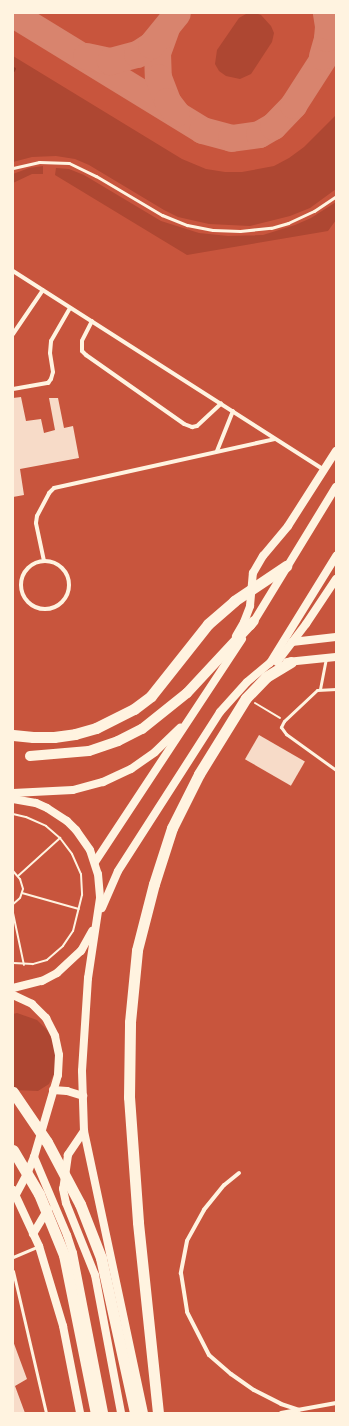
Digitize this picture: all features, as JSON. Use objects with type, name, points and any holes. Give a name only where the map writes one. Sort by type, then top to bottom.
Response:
[{"type":"highway","points":[[13,735],[33,738],[75,734],[103,726],[134,709],[151,696],[208,624],[234,601],[286,566]]},
{"type":"highway","points":[[30,756],[89,750],[118,741],[142,730],[187,693],[254,621]]},
{"type":"highway","points":[[158,1413],[138,1222],[129,1097],[130,1022],[136,957],[154,884],[172,828],[199,774],[246,698],[266,677],[291,662]]},
{"type":"highway","points":[[13,1092],[47,1142],[80,1204],[101,1258],[135,1413]]},
{"type":"highway","points":[[13,1150],[39,1194],[64,1255],[96,1413]]},
{"type":"main road","points":[[230,646],[244,622],[250,606],[253,573],[262,556],[288,526],[336,451]]},
{"type":"main road","points":[[95,862],[254,621],[286,566],[336,487]]},
{"type":"main road","points":[[273,663],[281,643],[336,556]]},
{"type":"main road","points":[[13,988],[42,981],[57,973],[70,963],[81,951],[96,922],[118,871],[220,712],[247,682],[273,663],[294,641],[336,579]]},
{"type":"main road","points":[[281,643],[336,637]]},
{"type":"main road","points":[[273,663],[336,657]]},
{"type":"main road","points":[[13,794],[73,790],[103,782],[132,769],[155,752],[191,716]]},
{"type":"main road","points":[[13,799],[36,803],[58,814],[76,830],[90,850],[95,862],[100,886],[88,978],[82,1071],[84,1131],[144,1413]]},
{"type":"main road","points":[[13,995],[27,1002],[39,1011],[49,1022],[55,1036],[60,1055],[53,1090],[34,1157],[28,1172],[14,1194],[39,1246],[63,1326],[80,1413]]},
{"type":"main road","points":[[53,1090],[67,1091],[83,1096]]},
{"type":"main road","points":[[84,1131],[68,1156],[63,1189],[66,1203],[94,1275],[121,1413]]},
{"type":"main road","points":[[34,1157],[73,1253],[104,1413]]},
{"type":"main road","points":[[34,1234],[53,1201]]},
{"type":"street","points":[[13,271],[324,470]]},
{"type":"street","points":[[13,334],[43,290]]},
{"type":"street","points":[[13,389],[48,383],[51,379],[53,372],[50,353],[51,341],[70,308]]},
{"type":"street","points":[[92,322],[82,341],[82,351],[86,356],[184,424],[192,427],[197,426],[221,404]]},
{"type":"street","points":[[217,451],[233,411]]},
{"type":"street","points":[[44,561],[36,523],[37,516],[46,498],[54,488],[275,438]]},
{"type":"street","points":[[44,561],[52,562],[60,567],[66,574],[69,583],[68,592],[63,600],[56,606],[47,609],[38,608],[30,604],[24,596],[21,587],[22,578],[27,570],[34,564],[44,561]]},
{"type":"street","points":[[239,1173],[224,1185],[204,1210],[187,1241],[181,1273],[187,1312],[210,1355],[231,1374],[254,1390],[281,1404],[299,1410]]},
{"type":"street","points":[[281,1413],[336,1403]]},
{"type":"lane","points":[[13,168],[39,162],[69,163],[85,170],[162,215],[187,225],[213,230],[240,231],[271,228],[288,223],[314,211],[336,196]]},
{"type":"lane","points":[[327,657],[320,689],[284,721],[281,727],[283,732],[336,770]]},
{"type":"lane","points":[[320,689],[336,689]]},
{"type":"lane","points":[[13,1257],[39,1246]]},
{"type":"lane","points":[[13,1271],[46,1413]]},
{"type":"path","points":[[246,698],[284,721]]},
{"type":"path","points":[[13,814],[26,817],[46,826],[60,838],[72,854],[81,874],[82,895],[73,931],[63,946],[47,960],[24,965],[13,963]]},
{"type":"path","points":[[18,876],[60,838]]},
{"type":"path","points":[[13,871],[18,876],[22,884],[22,893],[13,904]]},
{"type":"path","points":[[22,893],[79,909]]},
{"type":"path","points":[[13,913],[24,965]]},
{"type":"shaded area","points":[[255,13],[261,15],[271,26],[274,33],[272,42],[251,74],[240,79],[226,76],[219,71],[215,64],[217,50],[239,18],[246,14]]},
{"type":"shaded area","points":[[13,56],[182,159],[206,169],[225,172],[242,172],[274,166],[289,158],[304,147],[336,115],[336,189],[310,208],[290,216],[250,226],[209,224],[178,217],[89,165],[75,159],[56,156],[32,157],[13,162]]},
{"type":"shaded area","points":[[43,166],[43,174],[32,174],[13,183],[13,174],[29,168]]},
{"type":"shaded area","points":[[56,168],[69,169],[84,175],[161,221],[199,233],[228,236],[263,235],[295,225],[311,218],[336,202],[336,220],[328,231],[187,255],[55,175]]},
{"type":"shaded area","points":[[17,1013],[37,1020],[48,1031],[54,1044],[57,1058],[55,1072],[49,1084],[38,1091],[13,1090],[13,1014]]},
{"type":"building","points":[[21,397],[26,421],[41,419],[44,433],[55,430],[49,398],[58,398],[64,428],[73,426],[79,458],[20,469],[24,495],[13,497],[13,398]]},
{"type":"building","points":[[259,735],[305,762],[291,786],[245,759]]},
{"type":"building","points":[[13,1341],[27,1379],[15,1386],[25,1413],[13,1413]]},
{"type":"taxiway","points":[[86,56],[110,61],[137,54],[151,45],[177,13]]},
{"type":"taxiway","points":[[322,56],[327,38],[328,26],[326,13]]},
{"type":"taxiway","points":[[13,14],[202,130],[231,138],[259,134],[273,126],[293,105],[336,38]]},
{"type":"taxiway","points":[[166,28],[157,53],[158,77],[167,101],[176,113]]}]
